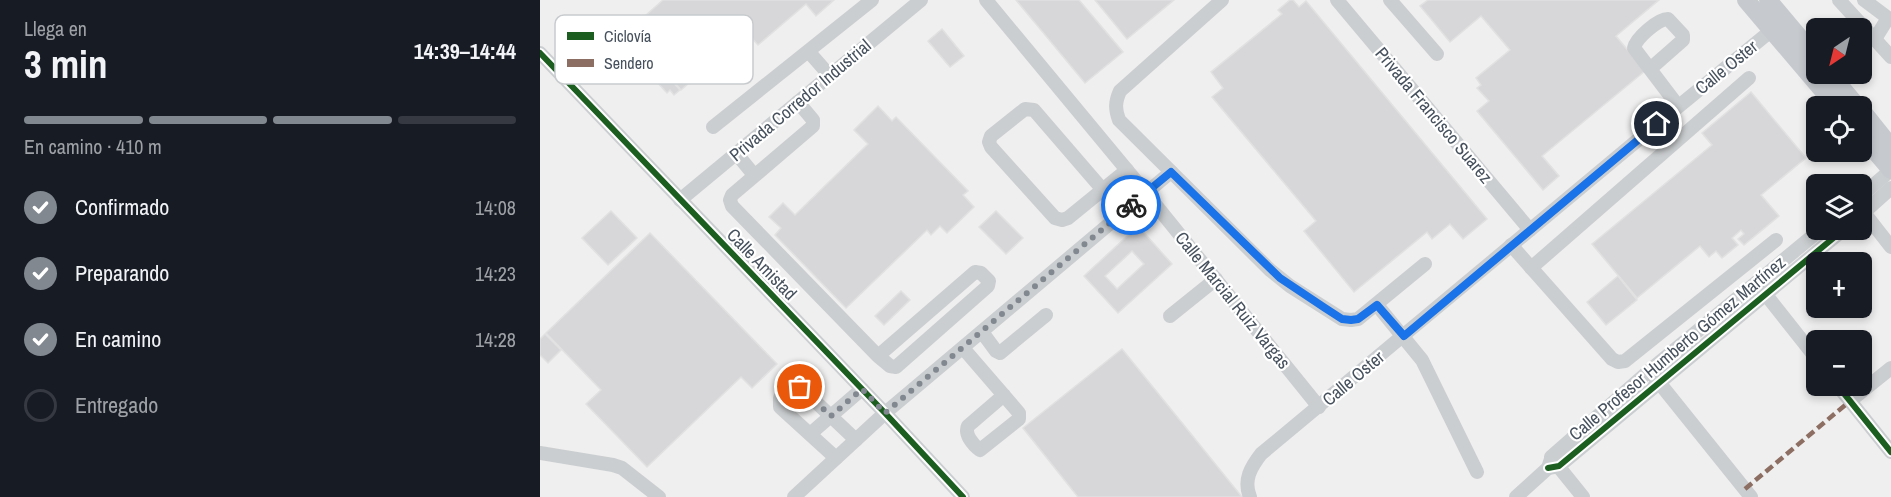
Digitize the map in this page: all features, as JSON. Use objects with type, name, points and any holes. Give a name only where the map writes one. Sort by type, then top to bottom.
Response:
[{"type":"main road","points":[[1746,0],[1806,49]]},
{"type":"main road","points":[[1768,0],[1778,25],[1829,96]]},
{"type":"main road","points":[[1838,84],[1849,96]]},
{"type":"main road","points":[[1872,123],[1891,147]]},
{"type":"main road","points":[[1872,148],[1891,170]]},
{"type":"street","points":[[713,127],[872,0]]},
{"type":"street","name":"Privada Corredor Industrial","points":[[680,200],[921,0]]},
{"type":"street","name":"Calle Marcial Ruiz Vargas","points":[[986,0],[1319,407]]},
{"type":"street","points":[[1222,0],[1120,91],[1116,99],[1119,120],[1280,278],[1342,319],[1358,319],[1425,264]]},
{"type":"street","name":"Privada Francisco Suarez","points":[[1337,0],[1530,230]]},
{"type":"street","points":[[1390,0],[1437,54]]},
{"type":"street","points":[[1839,0],[1891,57]]},
{"type":"street","points":[[1864,0],[1888,18],[1875,39]]},
{"type":"street","name":"Calle Oster","points":[[1250,497],[1247,482],[1254,463],[1261,454],[1778,25]]},
{"type":"street","points":[[809,52],[830,76]]},
{"type":"street","name":"Calle Amistad","points":[[540,53],[555,69]]},
{"type":"street","points":[[1650,69],[1678,106]]},
{"type":"street","points":[[1531,268],[1749,78]]},
{"type":"street","name":"Calle Amistad","points":[[570,84],[963,497]]},
{"type":"street","points":[[798,102],[813,120],[813,126],[754,175],[732,195],[730,200],[732,206],[879,356],[890,366],[896,367],[988,286],[989,281],[981,273],[975,272],[879,356]]},
{"type":"street","points":[[1102,190],[1034,111],[1025,109],[991,136],[989,142],[991,147],[1054,218],[1062,220],[1068,218],[1127,170]]},
{"type":"street","points":[[1657,124],[1673,144]]},
{"type":"street","points":[[736,153],[754,175]]},
{"type":"street","points":[[1872,186],[1891,170]]},
{"type":"street","points":[[794,497],[885,413],[1171,172]]},
{"type":"street","points":[[1872,204],[1891,188]]},
{"type":"street","points":[[1872,224],[1891,247]]},
{"type":"street","points":[[1511,245],[1612,359],[1618,362],[1625,361],[1776,240]]},
{"type":"street","name":"Calle Profesor Humberto Gómez Martínez","points":[[1761,288],[1810,240]]},
{"type":"street","name":"Calle Profesor Humberto Gómez Martínez","points":[[1516,497],[1761,288],[1829,240]]},
{"type":"street","points":[[1170,316],[1216,279]]},
{"type":"street","points":[[1761,288],[1806,345]]},
{"type":"street","points":[[1377,305],[1422,360],[1477,472]]},
{"type":"street","points":[[982,332],[1000,353],[1046,315]]},
{"type":"street","points":[[963,348],[1004,395]]},
{"type":"street","points":[[1850,400],[1891,368]]},
{"type":"street","name":"Calle Profesor Humberto Gómez Martínez","points":[[1654,377],[1751,497]]},
{"type":"street","points":[[836,458],[780,406],[780,398],[792,387],[800,387],[856,440]]},
{"type":"street","points":[[810,434],[862,389]]},
{"type":"street","points":[[1847,396],[1891,452]]},
{"type":"street","points":[[540,453],[622,468],[659,497]]},
{"type":"street","points":[[1553,464],[1583,497]]},
{"type":"building","points":[[663,0],[834,0],[816,16],[806,4],[758,45],[753,40],[753,15],[646,15]]},
{"type":"building","points":[[1016,0],[1079,0],[1123,52],[1085,83]]},
{"type":"building","points":[[1095,0],[1174,0],[1127,39]]},
{"type":"building","points":[[1293,0],[1299,7],[1306,1],[1487,219],[1463,239],[1450,224],[1432,239],[1427,232],[1354,292],[1304,231],[1316,221],[1212,97],[1223,88],[1211,72],[1282,14],[1278,10]]},
{"type":"building","points":[[1428,0],[1659,0],[1616,36],[1645,71],[1542,156],[1559,176],[1543,190],[1477,111],[1489,101],[1477,88],[1481,85],[1476,78],[1510,50],[1481,16],[1450,42],[1420,6]]},
{"type":"building","points":[[942,29],[964,56],[950,67],[928,41]]},
{"type":"building","points":[[659,84],[675,84],[680,90],[674,95],[670,90],[667,93]]},
{"type":"building","points":[[676,84],[688,84],[681,90]]},
{"type":"building","points":[[1751,92],[1806,158],[1761,195],[1779,216],[1744,245],[1738,239],[1744,234],[1741,230],[1732,238],[1738,245],[1722,258],[1716,251],[1709,257],[1700,246],[1637,298],[1592,244],[1712,145],[1702,133]]},
{"type":"building","points":[[878,106],[892,121],[896,117],[968,191],[963,195],[974,207],[947,233],[940,226],[931,235],[927,230],[846,308],[775,235],[781,228],[769,217],[783,203],[795,215],[868,144],[854,130]]},
{"type":"building","points":[[611,211],[637,238],[608,265],[582,238]]},
{"type":"building","points":[[996,211],[1023,238],[1006,254],[979,227]]},
{"type":"building","points":[[1138,226],[1172,264],[1118,313],[1084,276]],"holes":[[[1132,251],[1144,264],[1117,289],[1105,276]]]},
{"type":"building","points":[[650,233],[777,364],[752,388],[741,377],[647,467],[586,404],[601,390],[546,333]]},
{"type":"building","points":[[1618,276],[1637,300],[1606,325],[1587,302]]},
{"type":"building","points":[[901,291],[910,300],[884,325],[875,316]]},
{"type":"building","points":[[545,334],[561,350],[548,363],[540,355],[540,339]]},
{"type":"building","points":[[1122,349],[1242,497],[1078,497],[1023,428]]},
{"type":"marked path","points":[[1745,489],[1850,401]]},
{"type":"cycle path","points":[[540,53],[555,69]]},
{"type":"cycle path","points":[[570,84],[963,497]]},
{"type":"cycle path","points":[[1548,468],[1559,466],[1831,240]]},
{"type":"cycle path","points":[[1846,396],[1891,452]]},
{"type":"way so far","points":[[800,387],[831,416],[862,389],[885,413],[1131,205]]},
{"type":"route","points":[[1131,205],[1171,172],[1270,270],[1290,286],[1342,319],[1358,319],[1377,305],[1404,336],[1657,124]]}]
